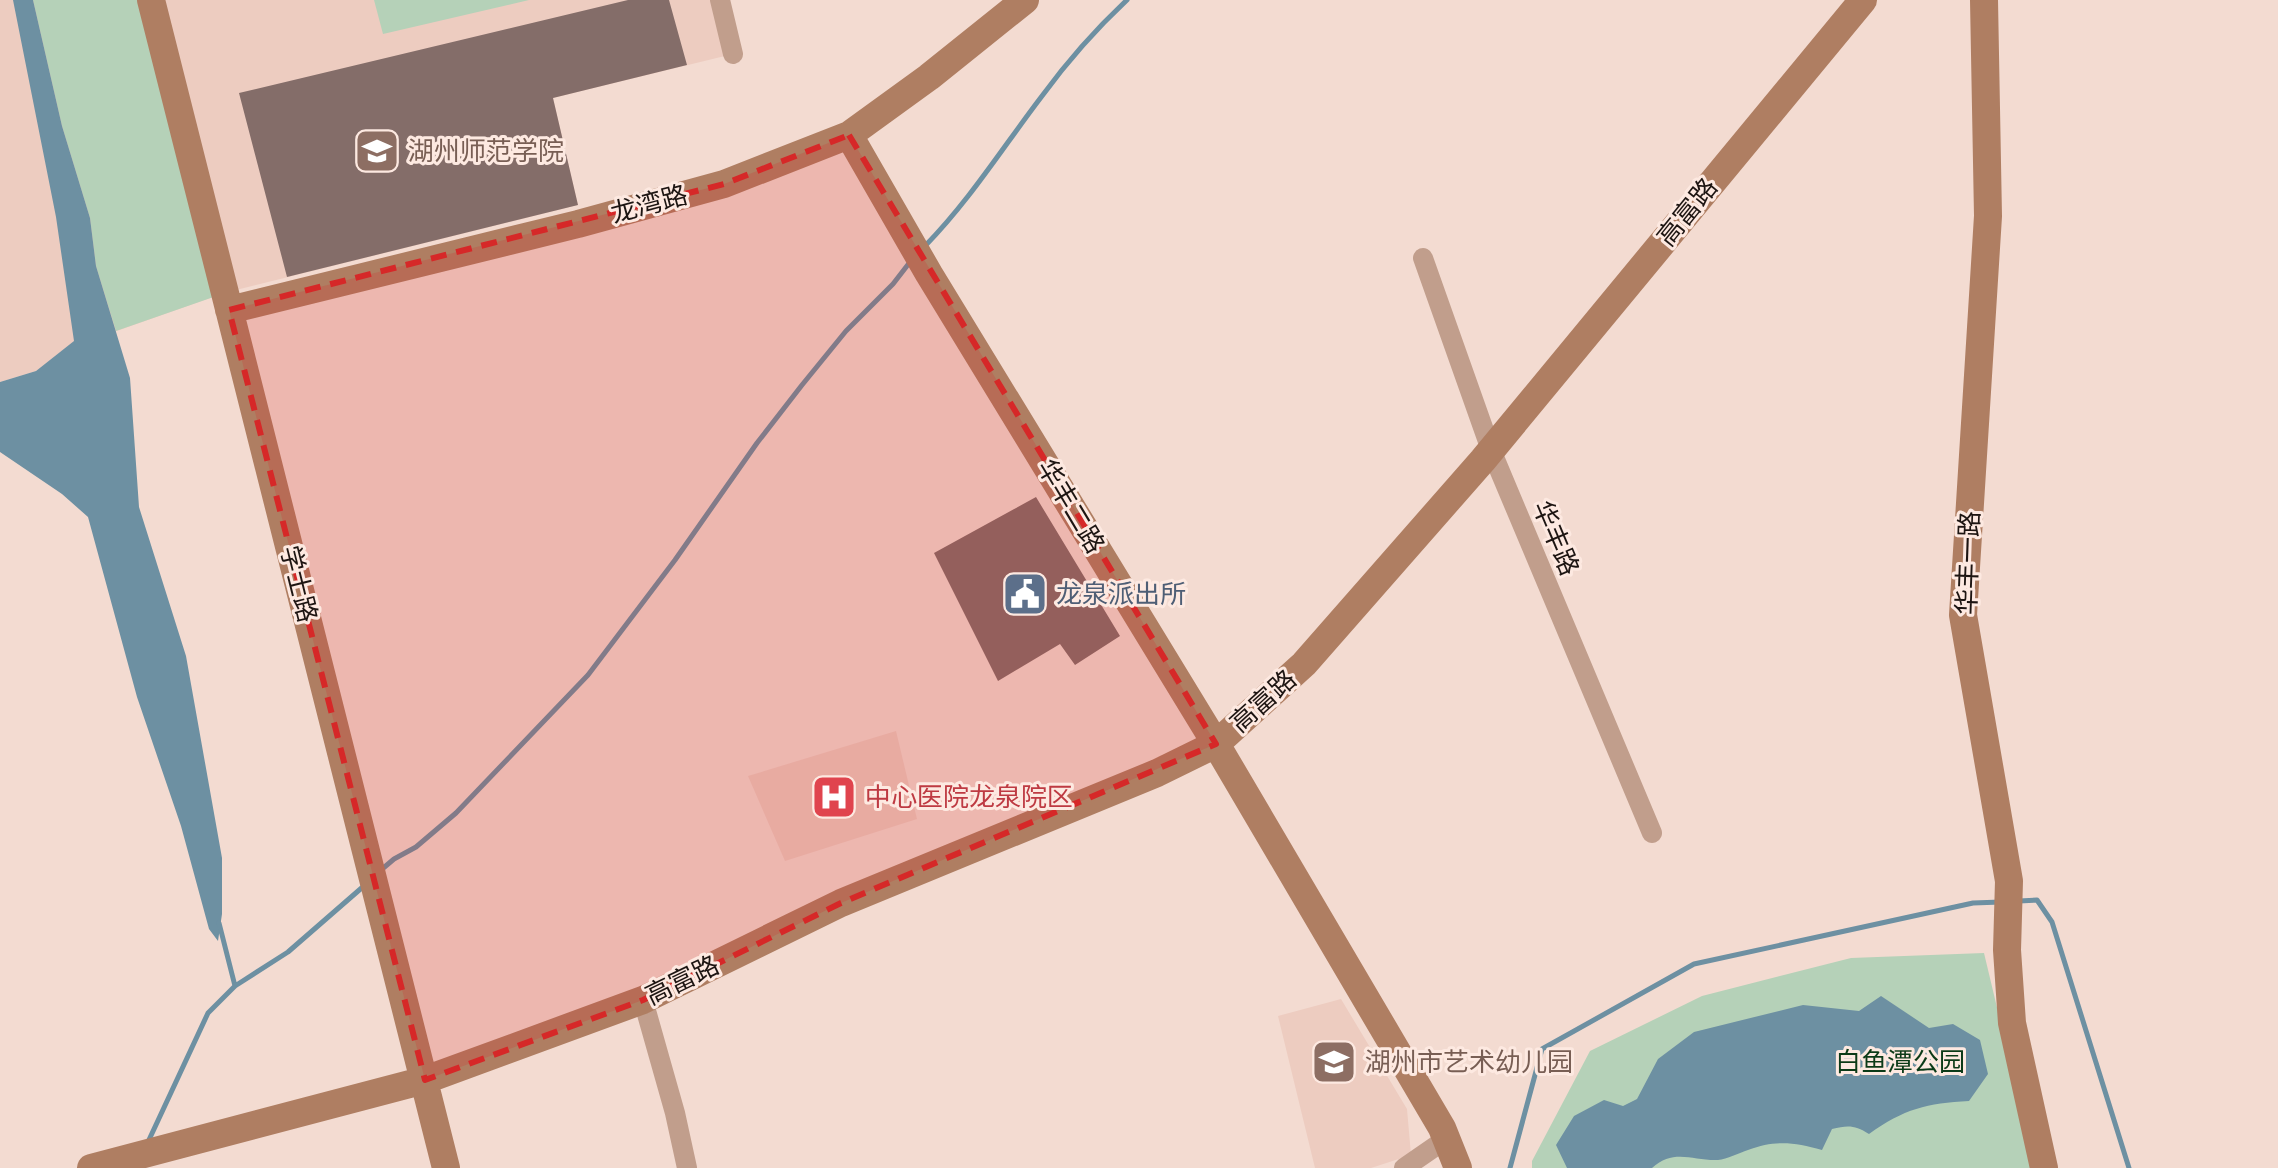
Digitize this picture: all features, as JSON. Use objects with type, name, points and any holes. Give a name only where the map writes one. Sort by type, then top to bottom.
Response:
[{"type":"street","name":"学士路","points":[[151,0],[446,1168]]},
{"type":"street","points":[[720,0],[733,54]]},
{"type":"street","name":"龙湾路","points":[[229,310],[578,224],[724,184],[849,135],[929,77],[1025,0]]},
{"type":"street","name":"高富路","points":[[94,1167],[425,1080],[643,1000],[841,903],[1157,773],[1216,744],[1304,664],[1491,450],[1863,0]]},
{"type":"street","name":"华丰一路","points":[[1984,0],[1988,216],[1963,615],[2009,881],[2007,950],[2012,1023],[2044,1168]]},
{"type":"street","name":"华丰二路","points":[[849,135],[929,274],[1216,744],[1446,1139],[1458,1168]]},
{"type":"street","name":"华丰路","points":[[1423,258],[1491,450],[1652,833]]},
{"type":"street","points":[[643,1000],[687,1168]]},
{"type":"street","points":[[1404,1168],[1446,1139]]},
{"type":"highlighted area","points":[[849,135],[1216,744],[841,903],[643,1000],[425,1080],[229,310],[724,184]]},
{"type":"shaded area","name":"湖州师范学院","points":[[0,0],[720,0],[733,54],[553,98],[578,205],[224,293],[63,350],[36,371],[0,382]]},
{"type":"shaded area","name":"中心医院龙泉院区","points":[[896,731],[917,819],[785,861],[748,776]]},
{"type":"shaded area","name":"湖州市艺术幼儿园","points":[[1341,999],[1407,1109],[1411,1155],[1371,1168],[1315,1168],[1278,1016]]},
{"type":"green space","points":[[33,0],[151,0],[225,293],[116,331],[96,266],[90,218],[62,126]]},
{"type":"green space","points":[[374,0],[529,0],[383,34]]},
{"type":"green space","name":"白鱼潭公园","points":[[1984,953],[2030,1146],[2031,1168],[1532,1168],[1532,1161],[1590,1051],[1702,996],[1851,958]]},
{"type":"water","points":[[13,0],[33,0],[62,126],[90,218],[96,266],[130,378],[139,507],[186,656],[222,858],[222,914],[218,941],[209,929],[181,826],[137,697],[88,517],[62,494],[0,452],[0,382],[36,371],[74,341],[56,217]]},
{"type":"water","points":[[1881,996],[1929,1028],[1953,1024],[1980,1040],[1988,1074],[1969,1101],[1916,1109],[1869,1134],[1851,1127],[1832,1129],[1822,1150],[1776,1143],[1718,1160],[1668,1158],[1652,1168],[1567,1168],[1556,1145],[1574,1116],[1604,1100],[1623,1106],[1637,1099],[1658,1059],[1694,1032],[1803,1005],[1859,1011]]},
{"type":"building","name":"湖州师范学院","points":[[628,0],[669,0],[687,65],[553,98],[578,205],[287,277],[239,93]]},
{"type":"building","name":"龙泉派出所","points":[[1036,497],[1120,636],[1075,665],[1060,644],[998,681],[934,553]]},
{"type":"waterway","points":[[925,246],[972,192],[1061,71],[1127,0]]},
{"type":"waterway","points":[[381,870],[416,847],[456,813],[588,675],[802,385],[846,331],[893,284],[910,262]]},
{"type":"waterway","points":[[148,1142],[208,1013],[235,986],[288,952],[365,885]]},
{"type":"waterway","points":[[2019,901],[2037,900],[2052,922],[2129,1168]]},
{"type":"waterway","points":[[1510,1168],[1542,1049],[1694,964],[1973,903],[2001,902]]},
{"type":"waterway","points":[[219,923],[235,986]]},
{"type":"place","name":"湖州师范学院","points":[[377,151]]},
{"type":"place","name":"龙泉派出所","points":[[1025,594]]},
{"type":"place","name":"中心医院龙泉院区","points":[[834,797]]},
{"type":"place","name":"湖州市艺术幼儿园","points":[[1334,1062]]}]
